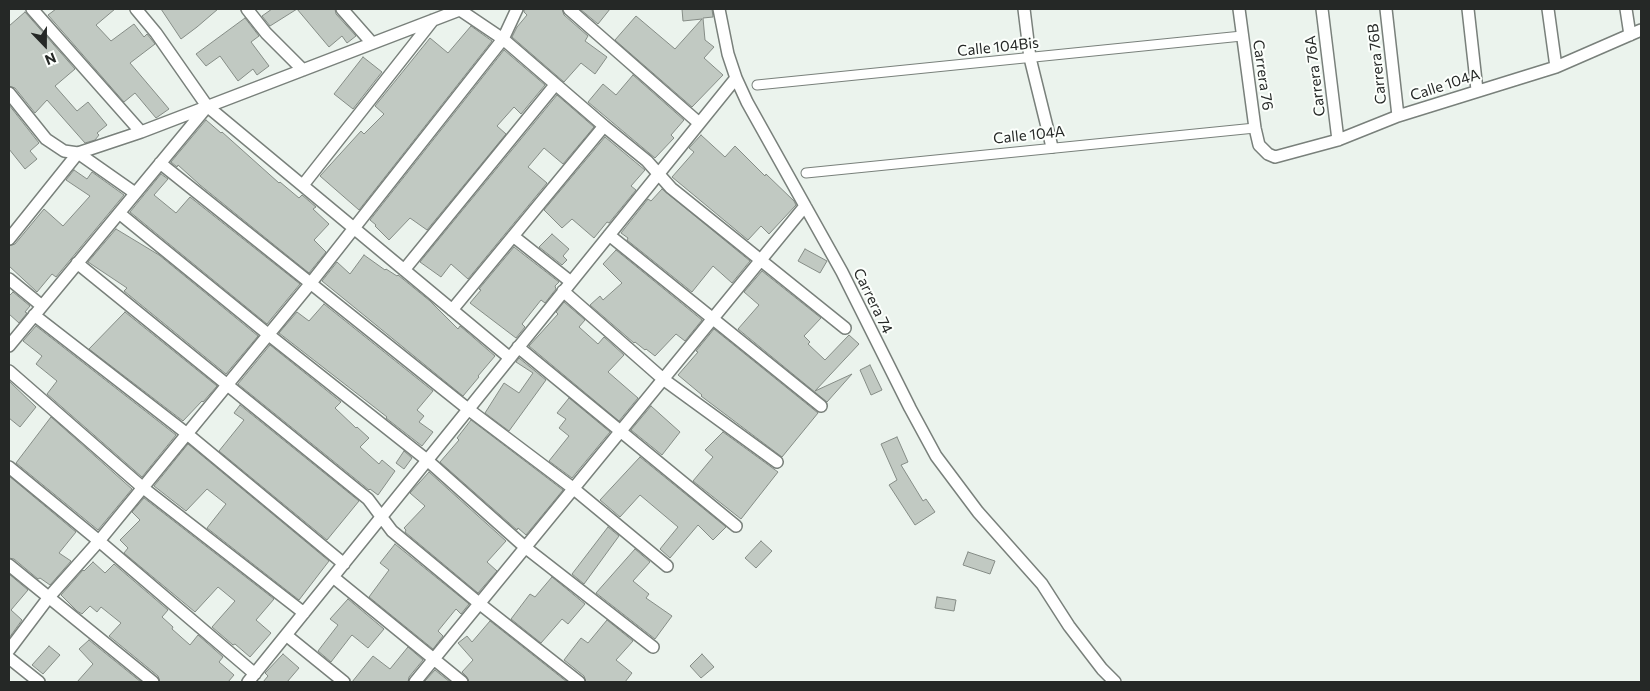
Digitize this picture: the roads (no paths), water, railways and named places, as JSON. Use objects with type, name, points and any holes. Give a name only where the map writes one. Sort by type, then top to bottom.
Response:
[{"type":"street","points":[[32,9],[141,132]]},
{"type":"street","points":[[136,9],[156,33],[207,106],[510,358]]},
{"type":"street","points":[[247,9],[266,33],[303,70]]},
{"type":"street","points":[[342,9],[372,43]]},
{"type":"street","points":[[9,93],[46,138],[64,151],[78,153],[141,132],[461,9],[503,39],[647,161],[671,188],[845,328]]},
{"type":"street","points":[[9,650],[49,597],[99,541],[310,284],[503,39],[517,9]]},
{"type":"street","points":[[569,9],[699,123]]},
{"type":"street","name":"Carrera 74","points":[[719,9],[724,38],[736,78],[747,102],[842,272],[936,456],[978,512],[1042,584],[1069,626],[1102,669],[1115,682]]},
{"type":"street","points":[[1024,9],[1030,58],[1052,147]]},
{"type":"street","name":"Carrera 76","points":[[1239,9],[1259,145]]},
{"type":"street","name":"Carrera 76A","points":[[1322,9],[1338,140]]},
{"type":"street","name":"Carrera 76B","points":[[1386,9],[1398,116]]},
{"type":"street","points":[[1468,9],[1477,90]]},
{"type":"street","points":[[1548,9],[1556,67]]},
{"type":"street","points":[[1626,9],[1630,35]]},
{"type":"street","points":[[303,185],[434,20]]},
{"type":"street","name":"Calle 104A","points":[[1259,145],[1268,154],[1275,157],[1338,140],[1398,116],[1556,67],[1641,30]]},
{"type":"street","name":"Calle 104Bis","points":[[757,85],[1242,36]]},
{"type":"street","points":[[9,467],[99,541],[252,678],[736,78]]},
{"type":"street","points":[[404,270],[556,85]]},
{"type":"street","points":[[9,346],[207,106]]},
{"type":"street","points":[[452,310],[604,126]]},
{"type":"street","name":"Calle 104A","points":[[806,173],[1255,128]]},
{"type":"street","points":[[78,153],[135,193]]},
{"type":"street","points":[[9,239],[78,153]]},
{"type":"street","points":[[160,163],[468,409],[574,489],[667,566]]},
{"type":"street","points":[[416,682],[805,206]]},
{"type":"street","points":[[119,213],[427,460],[526,548],[653,647]]},
{"type":"street","points":[[609,235],[821,406]]},
{"type":"street","points":[[513,236],[663,379],[777,462]]},
{"type":"street","points":[[77,263],[368,499],[392,531],[480,604],[579,682]]},
{"type":"street","points":[[9,279],[42,306]]},
{"type":"street","points":[[34,315],[186,433],[344,564]]},
{"type":"street","points":[[518,347],[736,526]]},
{"type":"street","points":[[9,371],[142,487],[304,613]]},
{"type":"street","points":[[9,565],[153,682]]},
{"type":"street","points":[[333,577],[462,682]]},
{"type":"street","points":[[286,635],[344,682]]},
{"type":"street","points":[[9,658],[39,682]]}]
